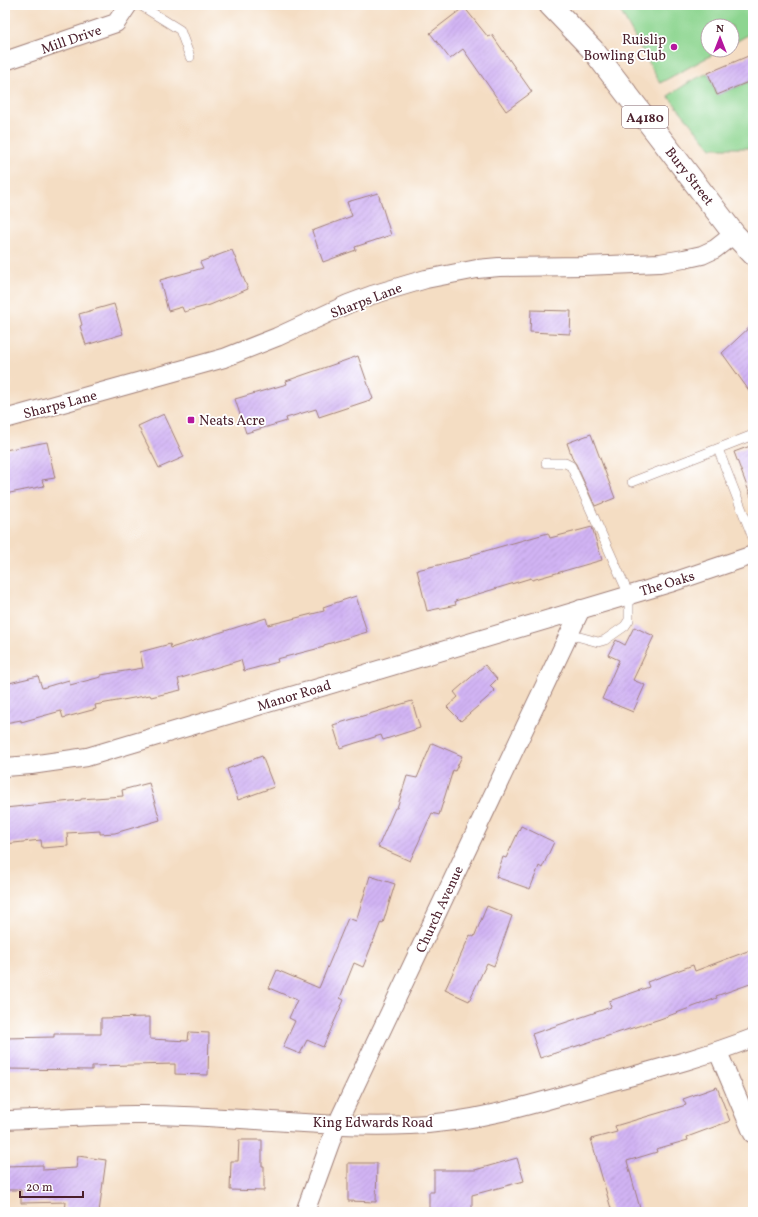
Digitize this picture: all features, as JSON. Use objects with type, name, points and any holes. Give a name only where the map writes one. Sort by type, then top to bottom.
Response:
[{"type":"main road","name":"Bury Street","points":[[550,5],[593,50],[734,234],[753,254]]},
{"type":"street","name":"Mill Drive","points":[[5,61],[116,23],[128,5]]},
{"type":"street","name":"Sharps Lane","points":[[5,419],[224,358],[278,337],[348,304],[372,295],[426,279],[477,268],[584,266],[660,263],[684,260],[702,255],[715,249],[734,234]]},
{"type":"street","name":"The Oaks","points":[[581,609],[753,555]]},
{"type":"street","name":"Church Avenue","points":[[305,1212],[337,1124],[581,609]]},
{"type":"street","name":"Manor Road","points":[[5,766],[31,765],[87,757],[581,609]]},
{"type":"street","name":"King Edwards Road","points":[[5,1120],[136,1115],[337,1124],[410,1125],[452,1121],[493,1114],[572,1093],[718,1052],[753,1038]]},
{"type":"street","points":[[718,1052],[753,1134]]},
{"type":"lane","points":[[140,5],[180,30],[190,57]]},
{"type":"lane","points":[[632,482],[753,435]]},
{"type":"lane","points":[[718,449],[753,538]]},
{"type":"lane","points":[[546,463],[565,463],[571,466],[629,595],[628,620],[625,626],[605,640],[598,642],[569,634]]},
{"type":"green space","name":"Ruislip Bowling Club","points":[[617,5],[753,5],[753,32],[740,39],[740,18],[700,18],[700,58],[706,58],[660,83]]},
{"type":"green space","points":[[708,73],[717,95],[753,80],[753,148],[711,148],[668,96],[691,81]]},
{"type":"building","points":[[464,7],[488,37],[492,35],[532,92],[506,111],[463,49],[450,59],[430,33]]},
{"type":"building","points":[[753,54],[753,80],[717,95],[708,73]]},
{"type":"building","points":[[378,193],[391,235],[355,247],[356,250],[323,262],[312,231],[352,216],[347,202]]},
{"type":"building","points":[[232,250],[248,289],[210,305],[184,312],[182,307],[168,311],[160,280],[203,268],[200,262]]},
{"type":"building","points":[[114,304],[123,334],[86,345],[80,326],[82,325],[79,314]]},
{"type":"building","points":[[531,310],[571,311],[570,334],[530,332]]},
{"type":"building","points":[[753,324],[753,396],[722,353]]},
{"type":"building","points":[[358,356],[373,399],[319,417],[316,409],[286,418],[287,421],[246,433],[235,399],[287,384],[286,381]]},
{"type":"building","points":[[164,414],[184,457],[159,468],[138,426]]},
{"type":"building","points":[[591,434],[615,498],[595,506],[573,460],[567,443]]},
{"type":"building","points":[[47,442],[55,478],[42,480],[44,486],[5,494],[5,450]]},
{"type":"building","points":[[753,445],[753,496],[751,497],[734,452]]},
{"type":"building","points":[[592,527],[602,560],[532,580],[531,578],[455,601],[456,605],[427,611],[417,570],[472,557],[471,555],[548,533],[550,538]]},
{"type":"building","points":[[356,596],[367,632],[324,645],[324,647],[277,659],[278,662],[244,671],[241,660],[178,679],[181,690],[151,697],[150,695],[95,705],[96,709],[63,718],[61,711],[21,722],[21,720],[5,723],[5,684],[38,676],[42,688],[69,680],[70,685],[101,677],[101,675],[143,668],[140,652],[170,644],[171,648],[266,618],[268,625],[324,611],[323,607]]},
{"type":"building","points":[[634,627],[654,636],[633,680],[645,685],[633,712],[602,699],[619,660],[608,655],[616,640],[625,645]]},
{"type":"building","points":[[485,665],[497,679],[490,686],[495,691],[461,721],[447,707],[458,697],[454,692]]},
{"type":"building","points":[[412,701],[420,728],[383,740],[381,735],[340,748],[333,725]]},
{"type":"building","points":[[432,743],[462,756],[455,771],[453,770],[439,815],[432,813],[410,861],[378,847],[395,808],[397,808],[407,776],[417,778]]},
{"type":"building","points":[[262,756],[274,787],[238,800],[227,769]]},
{"type":"building","points":[[149,783],[160,820],[115,833],[100,834],[100,831],[67,833],[68,846],[42,848],[41,840],[5,844],[5,808],[81,799],[123,796],[122,790]]},
{"type":"building","points":[[521,826],[554,842],[542,868],[539,866],[530,889],[496,877],[503,857],[506,858]]},
{"type":"building","points":[[370,876],[395,884],[383,923],[381,922],[363,967],[354,963],[340,998],[344,1000],[323,1047],[307,1040],[300,1054],[283,1047],[295,1021],[289,1018],[297,1000],[269,988],[277,970],[319,988],[348,918],[356,921]]},
{"type":"building","points":[[487,906],[512,916],[494,966],[487,963],[469,1001],[445,990],[470,935],[474,937]]},
{"type":"building","points":[[753,949],[753,983],[716,996],[717,998],[660,1019],[540,1058],[532,1034],[611,1007],[609,1001],[649,987],[647,982],[693,965],[695,971]]},
{"type":"building","points":[[150,1017],[150,1039],[188,1041],[189,1032],[209,1033],[208,1075],[175,1074],[175,1064],[92,1066],[92,1070],[5,1069],[5,1038],[54,1037],[54,1034],[101,1034],[101,1018]]},
{"type":"building","points":[[717,1087],[730,1121],[687,1137],[688,1140],[656,1149],[657,1152],[627,1161],[641,1212],[612,1212],[591,1139],[617,1132],[615,1126],[686,1105],[683,1099]]},
{"type":"building","points":[[239,1140],[262,1140],[264,1191],[230,1190],[231,1161],[238,1161]]},
{"type":"building","points":[[78,1156],[106,1160],[99,1212],[65,1212],[66,1202],[21,1203],[21,1190],[5,1190],[5,1166],[43,1165],[43,1170],[76,1168]]},
{"type":"building","points":[[517,1158],[524,1181],[472,1195],[472,1212],[429,1212],[429,1192],[434,1192],[434,1170],[475,1170]]},
{"type":"building","points":[[348,1163],[377,1163],[376,1202],[348,1201]]},
{"type":"place","name":"Ruislip Bowling Club","points":[[674,47]]},
{"type":"place","name":"Neats Acre","points":[[191,420]]}]
